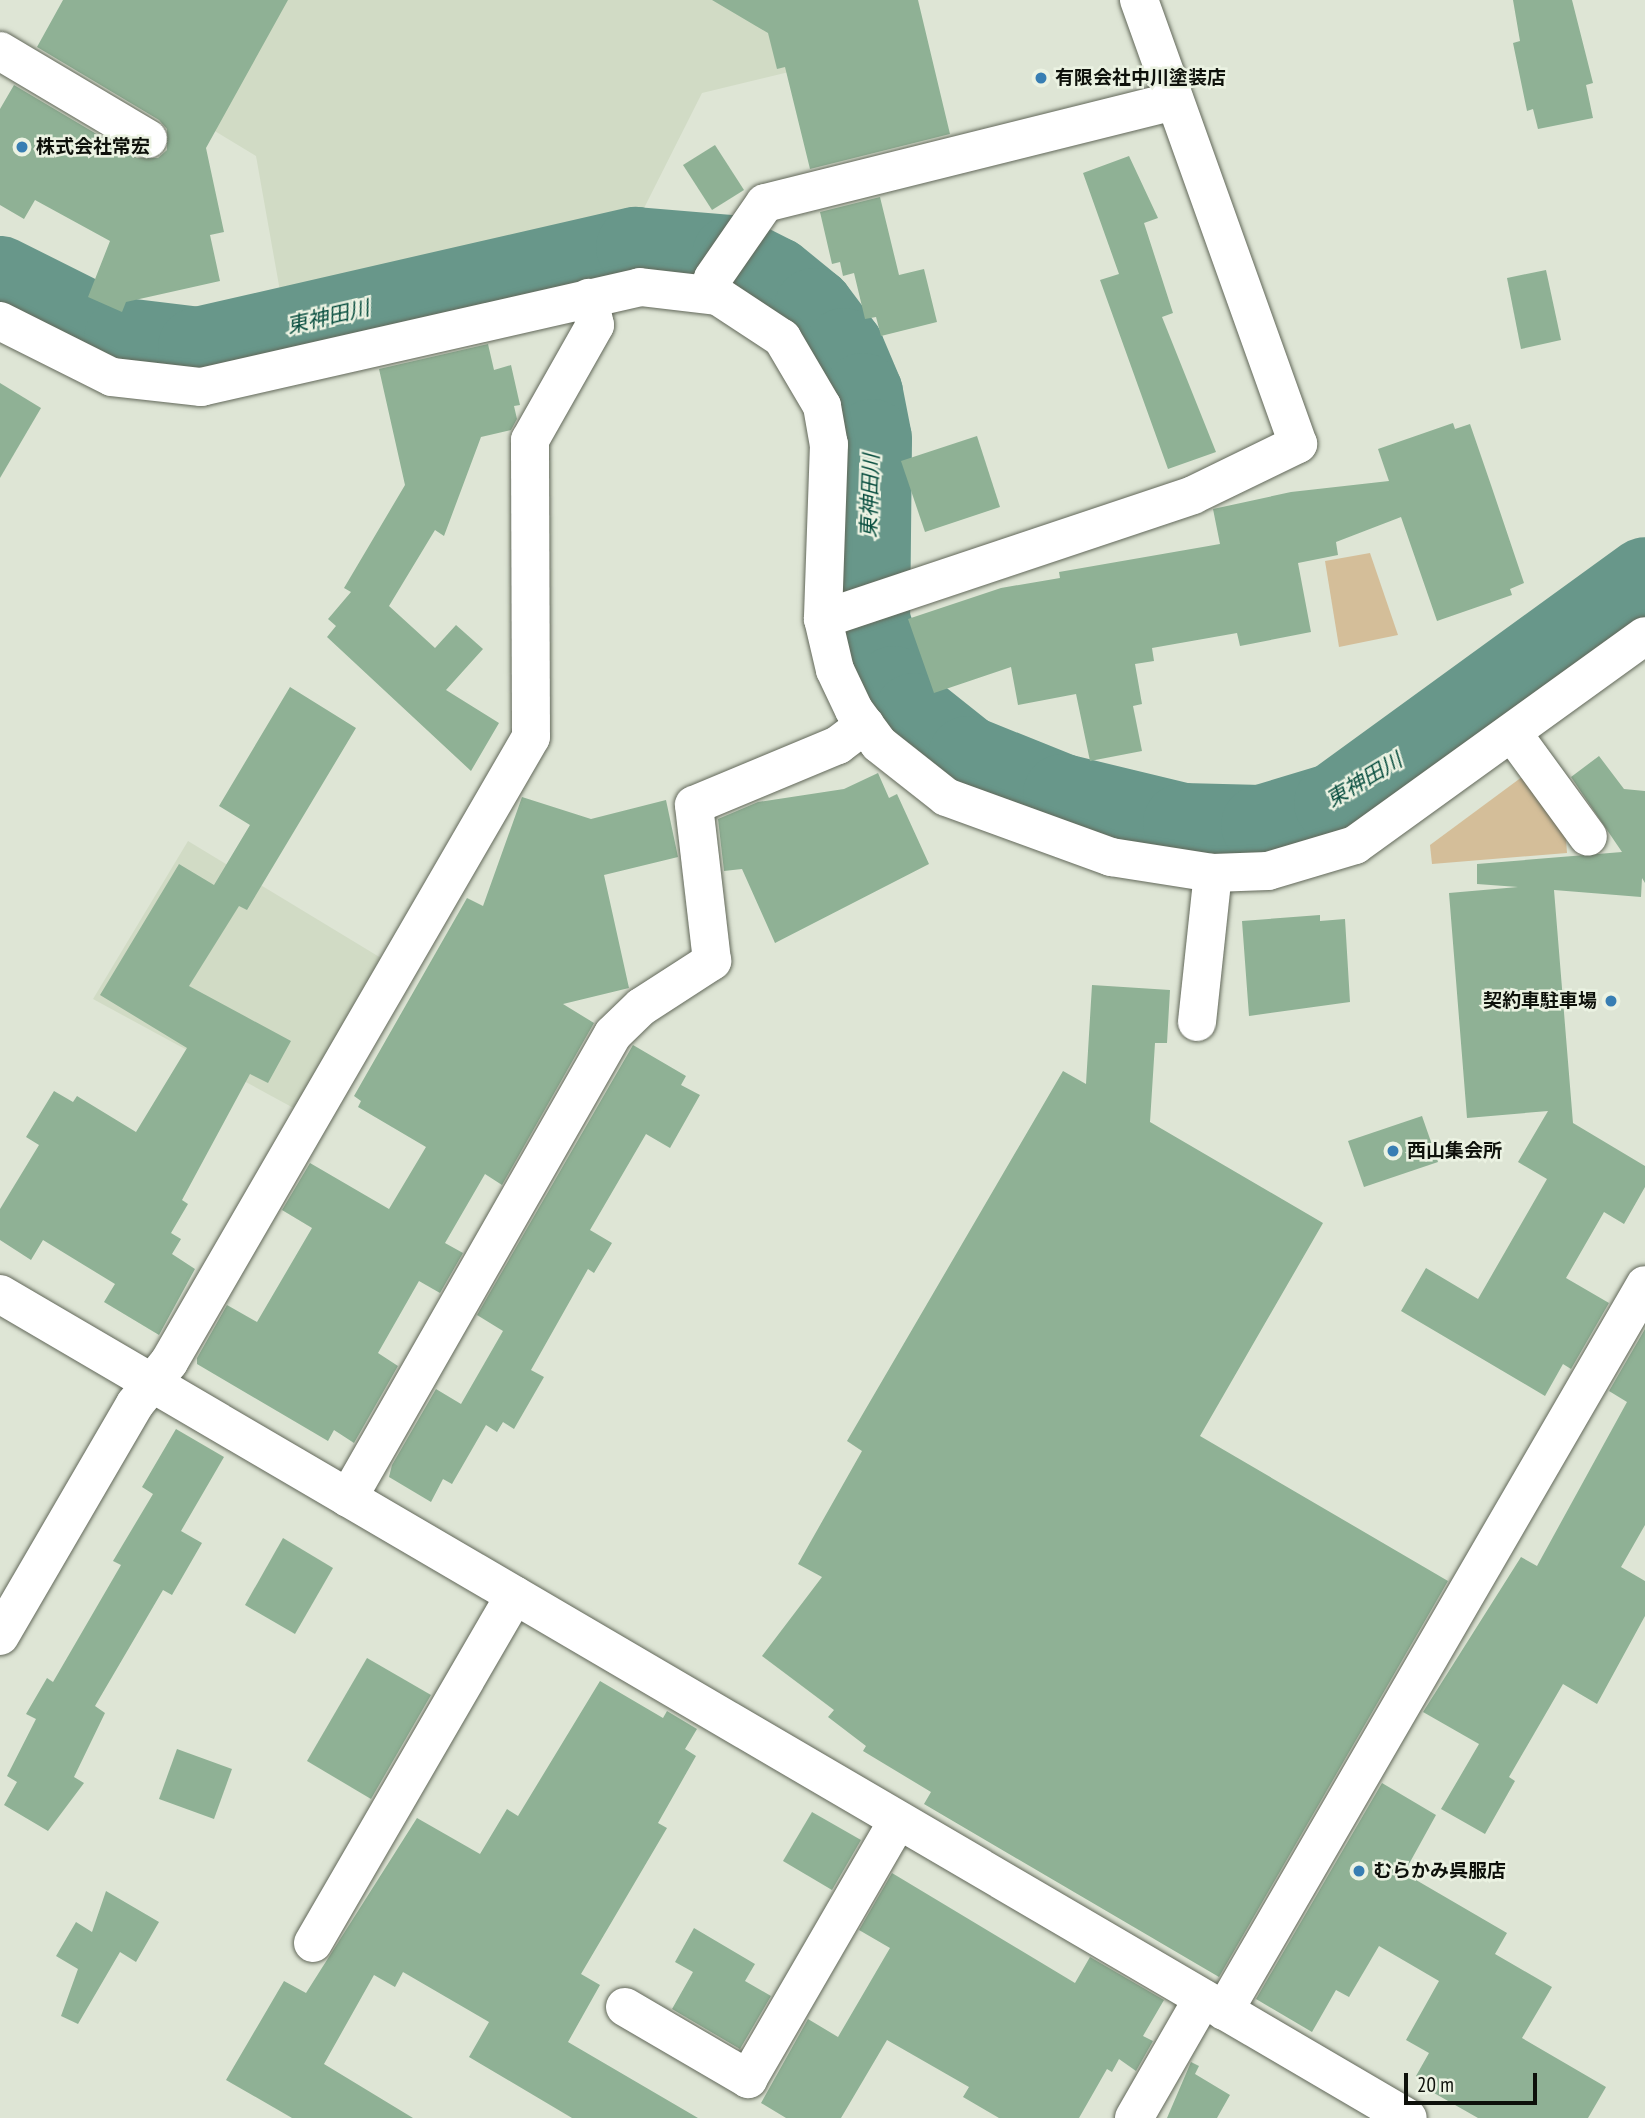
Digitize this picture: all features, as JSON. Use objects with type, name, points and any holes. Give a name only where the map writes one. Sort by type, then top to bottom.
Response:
[{"type":"street","points":[[829,617],[1193,495],[1298,444],[1139,0]]},
{"type":"street","points":[[0,51],[148,139]]},
{"type":"street","points":[[711,286],[765,203],[1175,101]]},
{"type":"street","points":[[0,321],[113,377],[201,387],[640,287],[711,286],[782,338],[822,405],[829,444],[829,617],[835,670],[865,725],[911,774],[946,797],[1048,838],[1213,873],[1268,872],[1355,845],[1513,734],[1645,636]]},
{"type":"street","points":[[0,1636],[152,1383],[531,737],[530,440],[596,325],[589,298]]},
{"type":"street","points":[[348,1498],[613,1034],[641,1007],[712,961],[694,805],[838,745],[865,725]]},
{"type":"street","points":[[1513,734],[1588,837]]},
{"type":"street","points":[[1197,1022],[1213,873]]},
{"type":"street","points":[[1134,2118],[1214,2004],[1645,1285]]},
{"type":"street","points":[[0,1294],[1408,2118]]},
{"type":"street","points":[[313,1943],[515,1595]]},
{"type":"street","points":[[625,2007],[748,2079],[898,1820]]},
{"type":"shaded area","points":[[229,0],[802,0],[818,65],[702,93],[635,226],[283,308],[256,156],[190,116]]},
{"type":"shaded area","points":[[1370,553],[1398,635],[1339,647],[1325,561]]},
{"type":"shaded area","points":[[1526,774],[1565,827],[1567,853],[1432,864],[1430,845]]},
{"type":"shaded area","points":[[188,841],[386,961],[299,1111],[93,999]]},
{"type":"building","points":[[63,0],[288,0],[206,148],[224,232],[210,235],[220,281],[126,302],[122,312],[88,297],[110,241],[35,200],[24,219],[0,205],[0,109],[14,85],[137,158],[158,158],[167,150],[167,129],[159,120],[37,47]]},
{"type":"building","points":[[712,0],[918,0],[950,134],[810,169],[785,67],[777,69],[768,33]]},
{"type":"building","points":[[1513,0],[1572,0],[1593,83],[1586,85],[1593,118],[1538,129],[1533,109],[1527,111],[1513,43],[1520,41]]},
{"type":"building","points":[[715,145],[744,190],[712,210],[683,165]]},
{"type":"building","points":[[1129,156],[1158,218],[1144,223],[1173,313],[1162,317],[1216,452],[1168,469],[1100,280],[1119,274],[1083,173]]},
{"type":"building","points":[[880,197],[899,275],[924,269],[937,322],[881,336],[876,317],[865,319],[854,273],[843,276],[840,262],[832,264],[820,212]]},
{"type":"building","points":[[1546,270],[1561,340],[1521,349],[1507,278]]},
{"type":"building","points":[[488,344],[494,370],[511,365],[520,405],[514,406],[517,419],[511,430],[481,437],[444,536],[435,530],[389,606],[435,648],[456,625],[483,649],[446,690],[499,723],[471,771],[327,637],[336,626],[328,619],[351,592],[344,588],[405,485],[379,369]]},
{"type":"building","points":[[0,383],[41,408],[0,478]]},
{"type":"building","points":[[1453,423],[1455,429],[1470,424],[1492,488],[1524,583],[1510,589],[1512,595],[1437,621],[1401,517],[1336,542],[1338,555],[1298,563],[1311,632],[1240,646],[1237,633],[1152,648],[1154,661],[1135,664],[1142,704],[1133,706],[1142,751],[1090,761],[1076,694],[1018,705],[1011,667],[934,693],[908,619],[1001,588],[1060,578],[1059,572],[1220,544],[1213,509],[1291,492],[1389,481],[1378,449]]},
{"type":"building","points":[[977,436],[1000,507],[925,532],[901,461]]},
{"type":"building","points":[[290,687],[356,728],[247,910],[239,906],[189,986],[291,1041],[268,1083],[250,1074],[182,1200],[188,1204],[171,1233],[181,1239],[172,1254],[195,1269],[159,1335],[104,1302],[115,1284],[43,1240],[31,1260],[0,1240],[0,1209],[39,1145],[26,1137],[54,1091],[73,1102],[77,1096],[136,1132],[187,1048],[100,995],[179,864],[214,885],[250,825],[219,806]]},
{"type":"building","points":[[1599,756],[1624,789],[1645,791],[1645,883],[1642,878],[1641,897],[1554,890],[1573,1123],[1645,1166],[1645,1187],[1624,1224],[1604,1212],[1566,1278],[1609,1303],[1571,1369],[1563,1364],[1545,1396],[1401,1311],[1426,1268],[1478,1299],[1547,1179],[1518,1162],[1548,1111],[1467,1118],[1449,893],[1518,887],[1477,884],[1477,864],[1622,852],[1571,777]]},
{"type":"building","points":[[878,773],[889,798],[897,794],[929,864],[775,943],[742,869],[724,871],[718,819],[758,802],[844,789]]},
{"type":"building","points":[[522,797],[591,819],[666,800],[678,857],[604,875],[629,988],[563,1004],[594,1023],[502,1185],[485,1174],[445,1243],[463,1253],[440,1293],[419,1281],[378,1353],[398,1366],[354,1443],[334,1430],[328,1441],[197,1364],[197,1358],[227,1305],[257,1322],[312,1228],[282,1210],[310,1163],[389,1209],[426,1147],[358,1107],[361,1101],[354,1096],[467,898],[483,906]]},
{"type":"building","points":[[1320,915],[1320,921],[1345,919],[1350,1002],[1249,1016],[1242,921]]},
{"type":"building","points":[[1092,985],[1170,990],[1167,1043],[1155,1043],[1150,1122],[1323,1223],[1200,1436],[1448,1581],[1219,1977],[924,1804],[931,1792],[863,1751],[866,1746],[828,1717],[834,1710],[762,1656],[822,1577],[798,1564],[862,1451],[847,1441],[1063,1071],[1086,1084]]},
{"type":"building","points":[[633,1045],[686,1076],[681,1085],[700,1095],[670,1148],[646,1134],[590,1230],[612,1243],[594,1273],[588,1269],[531,1370],[544,1377],[514,1429],[503,1422],[497,1432],[486,1425],[452,1484],[443,1479],[431,1502],[389,1477],[392,1465],[436,1389],[461,1404],[503,1331],[477,1315]]},
{"type":"building","name":"西山集会所","points":[[1422,1116],[1438,1162],[1364,1187],[1348,1141]]},
{"type":"building","points":[[1645,1329],[1645,1525],[1621,1567],[1645,1581],[1645,1616],[1597,1704],[1563,1684],[1509,1777],[1515,1781],[1485,1834],[1441,1809],[1479,1744],[1423,1712],[1521,1557],[1537,1566],[1627,1402],[1609,1391]]},
{"type":"building","points":[[176,1429],[224,1457],[181,1531],[202,1543],[172,1595],[163,1590],[95,1706],[105,1713],[74,1777],[84,1783],[48,1831],[4,1805],[17,1782],[7,1776],[36,1719],[26,1714],[47,1678],[53,1682],[121,1565],[113,1561],[153,1494],[142,1487]]},
{"type":"building","points":[[283,1538],[333,1568],[295,1634],[245,1605]]},
{"type":"building","points":[[367,1658],[431,1695],[371,1799],[307,1761]]},
{"type":"building","points":[[600,1681],[663,1718],[667,1711],[697,1729],[685,1749],[696,1756],[658,1823],[667,1828],[581,1974],[600,1985],[568,2042],[698,2118],[572,2118],[469,2057],[489,2022],[403,1972],[395,1987],[374,1975],[324,2064],[413,2118],[292,2118],[226,2080],[284,1981],[306,1993],[417,1818],[480,1854],[507,1809],[518,1816]]},
{"type":"building","points":[[177,1749],[232,1769],[214,1819],[159,1799]]},
{"type":"building","points":[[1382,1783],[1436,1815],[1404,1873],[1507,1933],[1495,1954],[1552,1987],[1522,2038],[1606,2087],[1588,2118],[1478,2118],[1427,2089],[1416,2076],[1429,2053],[1406,2040],[1439,1981],[1379,1946],[1349,1997],[1336,1990],[1312,2032],[1256,1999]]},
{"type":"building","points":[[812,1812],[861,1840],[832,1890],[783,1861]]},
{"type":"building","points":[[892,1873],[1075,1983],[1090,1957],[1164,2000],[1143,2036],[1153,2041],[1136,2071],[1119,2059],[1112,2072],[1107,2069],[1079,2118],[999,2118],[963,2097],[969,2087],[887,2040],[841,2118],[786,2118],[761,2103],[808,2019],[838,2037],[890,1948],[859,1930]]},
{"type":"building","points":[[106,1891],[159,1922],[136,1962],[120,1952],[78,2024],[61,2016],[78,1969],[56,1956],[76,1922],[92,1932]]},
{"type":"building","points":[[694,1928],[755,1964],[745,1981],[771,1996],[740,2049],[672,2009],[693,1972],[675,1962]]},
{"type":"building","points":[[1191,2062],[1199,2066],[1195,2074],[1230,2095],[1217,2118],[1167,2118]]},
{"type":"waterway","name":"東神田川","points":[[0,276],[124,338],[198,347],[636,247],[732,255],[776,277],[814,308],[844,348],[863,393],[872,439],[870,621],[894,686],[914,713],[968,756],[1063,794],[1183,823],[1261,825],[1334,803],[1645,577]]},
{"type":"place","name":"有限会社中川塗装店","points":[[1041,78]]},
{"type":"place","name":"株式会社常宏","points":[[22,147]]},
{"type":"place","name":"契約車駐車場","points":[[1611,1001]]},
{"type":"place","name":"西山集会所","points":[[1393,1151]]},
{"type":"place","name":"むらかみ呉服店","points":[[1359,1871]]}]
